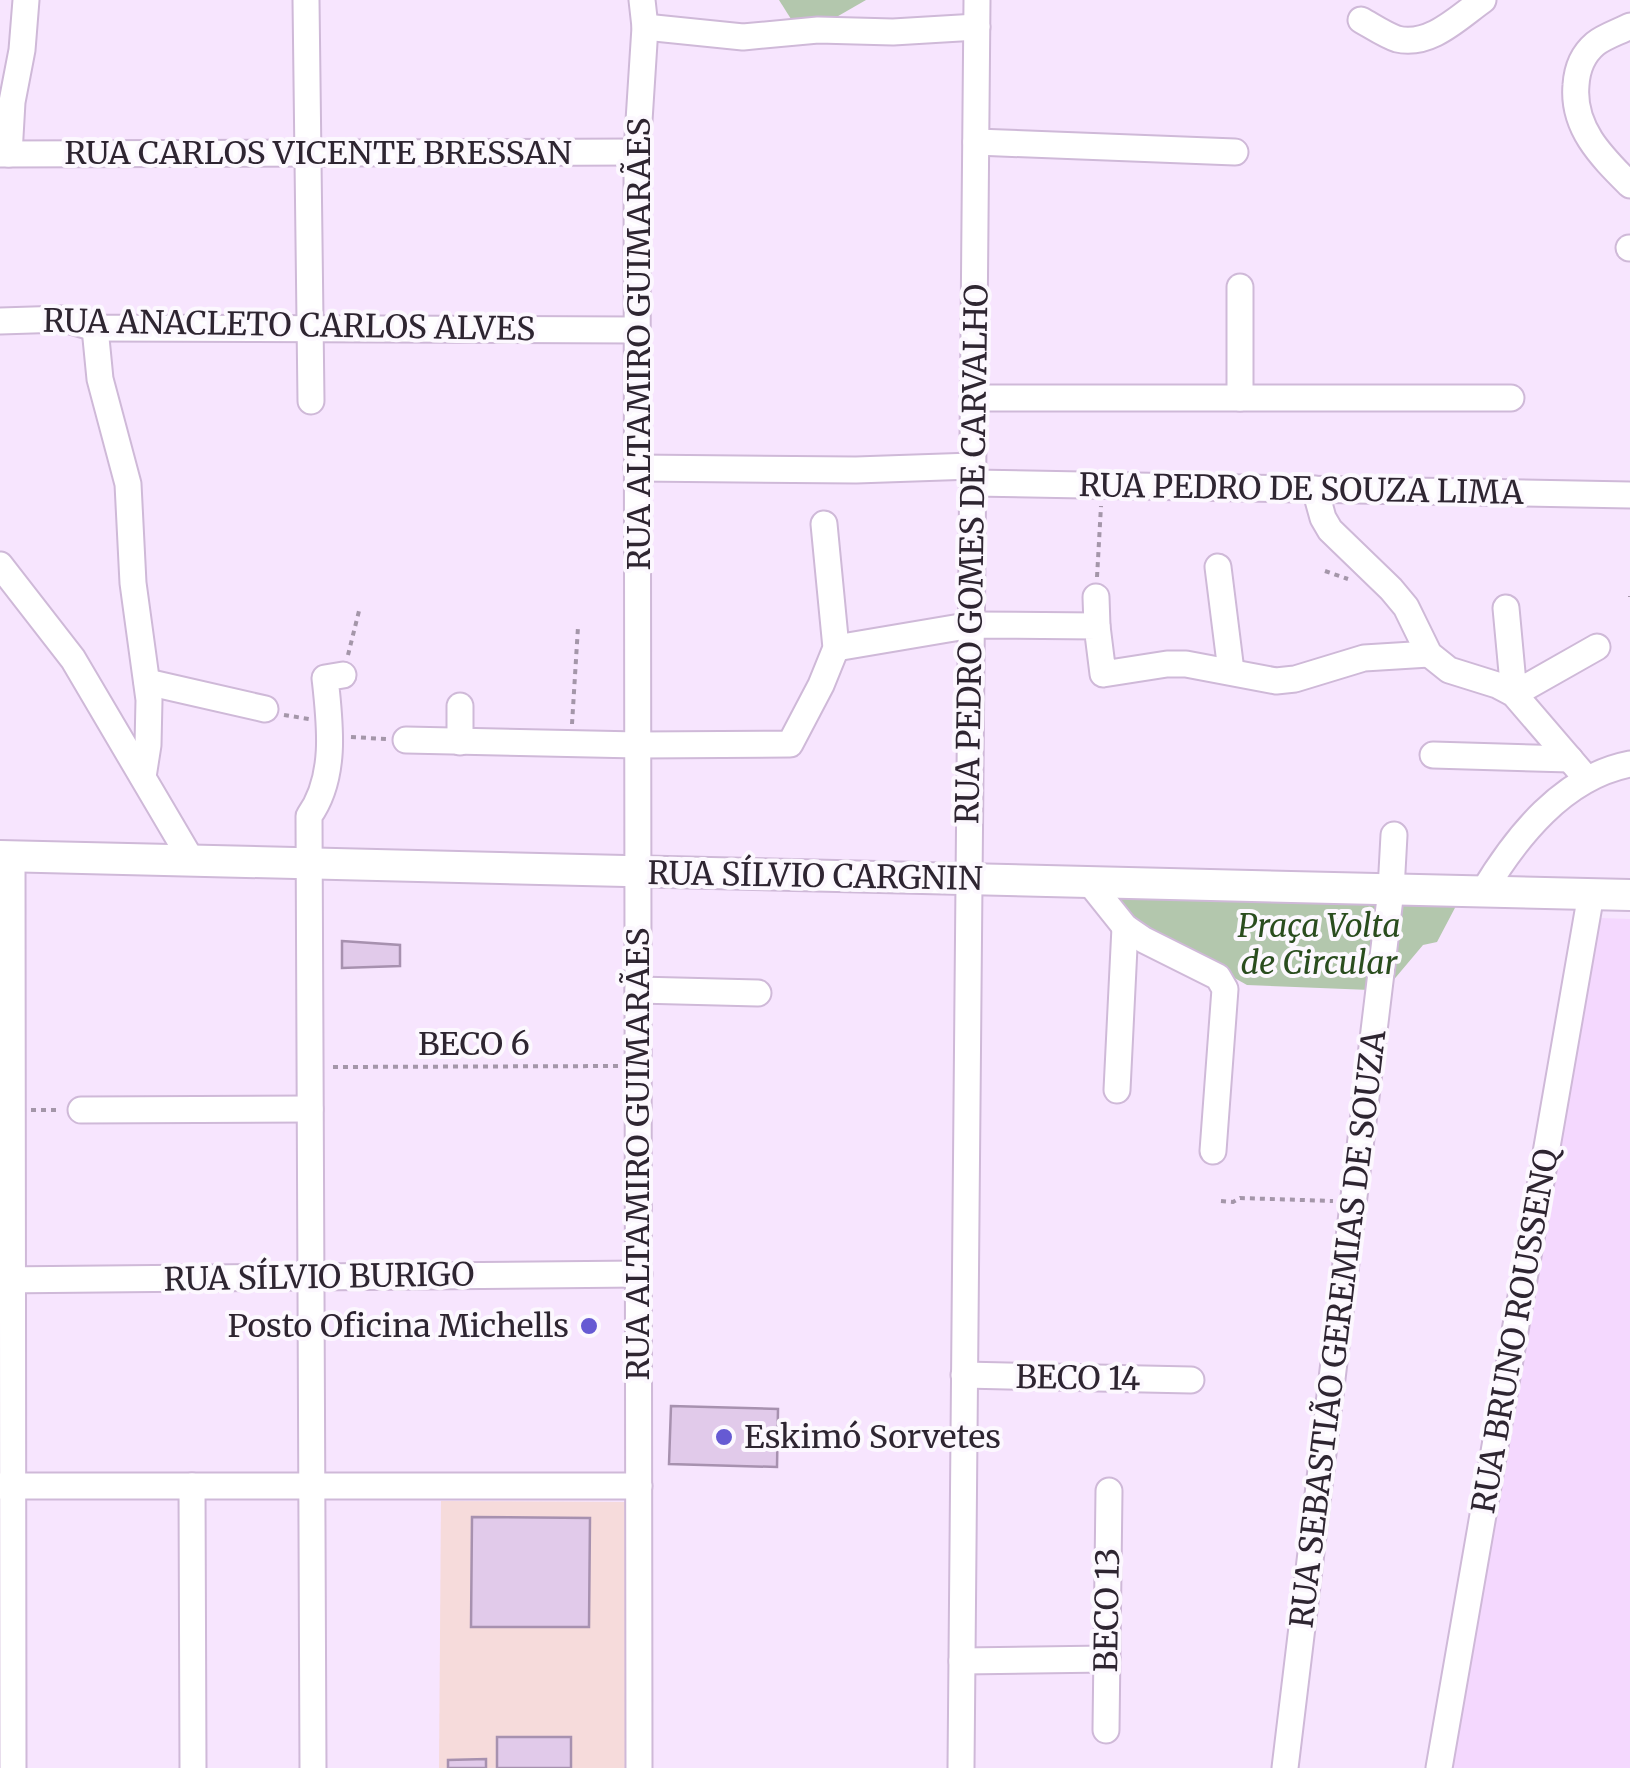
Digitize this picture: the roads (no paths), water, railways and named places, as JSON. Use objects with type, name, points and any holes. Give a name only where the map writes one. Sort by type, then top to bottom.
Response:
[{"type":"main road","name":"RUA SÍLVIO CARGNIN","points":[[6,856],[1630,895]]},
{"type":"street","points":[[5,154],[26,0]]},
{"type":"street","points":[[306,0],[310,401]]},
{"type":"street","name":"RUA ALTAMIRO GUIMARÃES","points":[[639,1768],[637,152],[645,27],[642,0]]},
{"type":"street","name":"RUA PEDRO GOMES DE CARVALHO","points":[[961,1768],[977,0]]},
{"type":"street","points":[[1360,20],[1396,38],[1417,40],[1436,34],[1483,0]]},
{"type":"street","points":[[1630,26],[1597,42],[1585,56],[1578,69],[1575,91],[1576,113],[1587,136],[1630,185]]},
{"type":"street","points":[[645,27],[743,37],[818,30],[892,32],[977,27]]},
{"type":"street","points":[[976,142],[1235,152]]},
{"type":"street","name":"RUA CARLOS VICENTE BRESSAN","points":[[5,154],[637,152]]},
{"type":"street","points":[[1240,287],[1240,398]]},
{"type":"street","name":"RUA ANACLETO CARLOS ALVES","points":[[0,321],[64,319],[96,328],[638,330]]},
{"type":"street","points":[[96,328],[100,379],[128,484],[133,583],[149,719],[143,778]]},
{"type":"street","points":[[974,398],[1511,398]]},
{"type":"street","name":"RUA PEDRO DE SOUZA LIMA","points":[[638,468],[973,474],[1102,486],[1630,495]]},
{"type":"street","points":[[1315,489],[1330,530],[1392,589],[1406,607],[1429,654],[1449,670],[1498,684],[1514,694],[1587,779]]},
{"type":"street","points":[[406,740],[790,744],[836,648],[824,524]]},
{"type":"street","points":[[0,566],[73,659],[192,861]]},
{"type":"street","points":[[1218,567],[1231,671]]},
{"type":"street","points":[[1096,596],[1103,674],[1167,664],[1204,666],[1276,681],[1364,658],[1429,654]]},
{"type":"street","points":[[1506,608],[1514,694]]},
{"type":"street","points":[[836,648],[972,625],[1096,626]]},
{"type":"street","points":[[1514,694],[1597,647]]},
{"type":"street","points":[[313,1768],[308,816],[319,802],[324,783],[334,676]]},
{"type":"street","points":[[146,682],[265,709]]},
{"type":"street","points":[[460,706],[460,742]]},
{"type":"street","points":[[1433,755],[1570,758]]},
{"type":"street","points":[[1483,892],[1519,838],[1563,796],[1587,779],[1630,764]]},
{"type":"street","name":"RUA SEBASTIÃO GEREMIAS DE SOUZA","points":[[1285,1768],[1391,890],[1394,836]]},
{"type":"street","points":[[6,856],[12,1110],[6,1280],[6,1486],[13,1768]]},
{"type":"street","points":[[1089,882],[1126,927],[1223,982],[1213,1150]]},
{"type":"street","name":"RUA BRUNO ROUSSENQ","points":[[1439,1768],[1591,894]]},
{"type":"street","points":[[1117,1090],[1126,927]]},
{"type":"street","points":[[638,990],[758,993]]},
{"type":"street","points":[[81,1110],[310,1109]]},
{"type":"street","name":"RUA SÍLVIO BURIGO","points":[[6,1280],[638,1274]]},
{"type":"street","name":"BECO 14","points":[[964,1375],[1191,1380]]},
{"type":"street","points":[[6,1486],[639,1486]]},
{"type":"street","points":[[192,1486],[193,1768]]},
{"type":"street","name":"BECO 13","points":[[1106,1730],[1108,1491]]},
{"type":"street","points":[[962,1661],[1106,1659]]},
{"type":"place","name":"Posto Oficina Michells","points":[[589,1326]]},
{"type":"place","name":"Eskimó Sorvetes","points":[[724,1437]]},
{"type":"park label","name":"Praça Volta de Circular","points":[[1319,944]]}]
